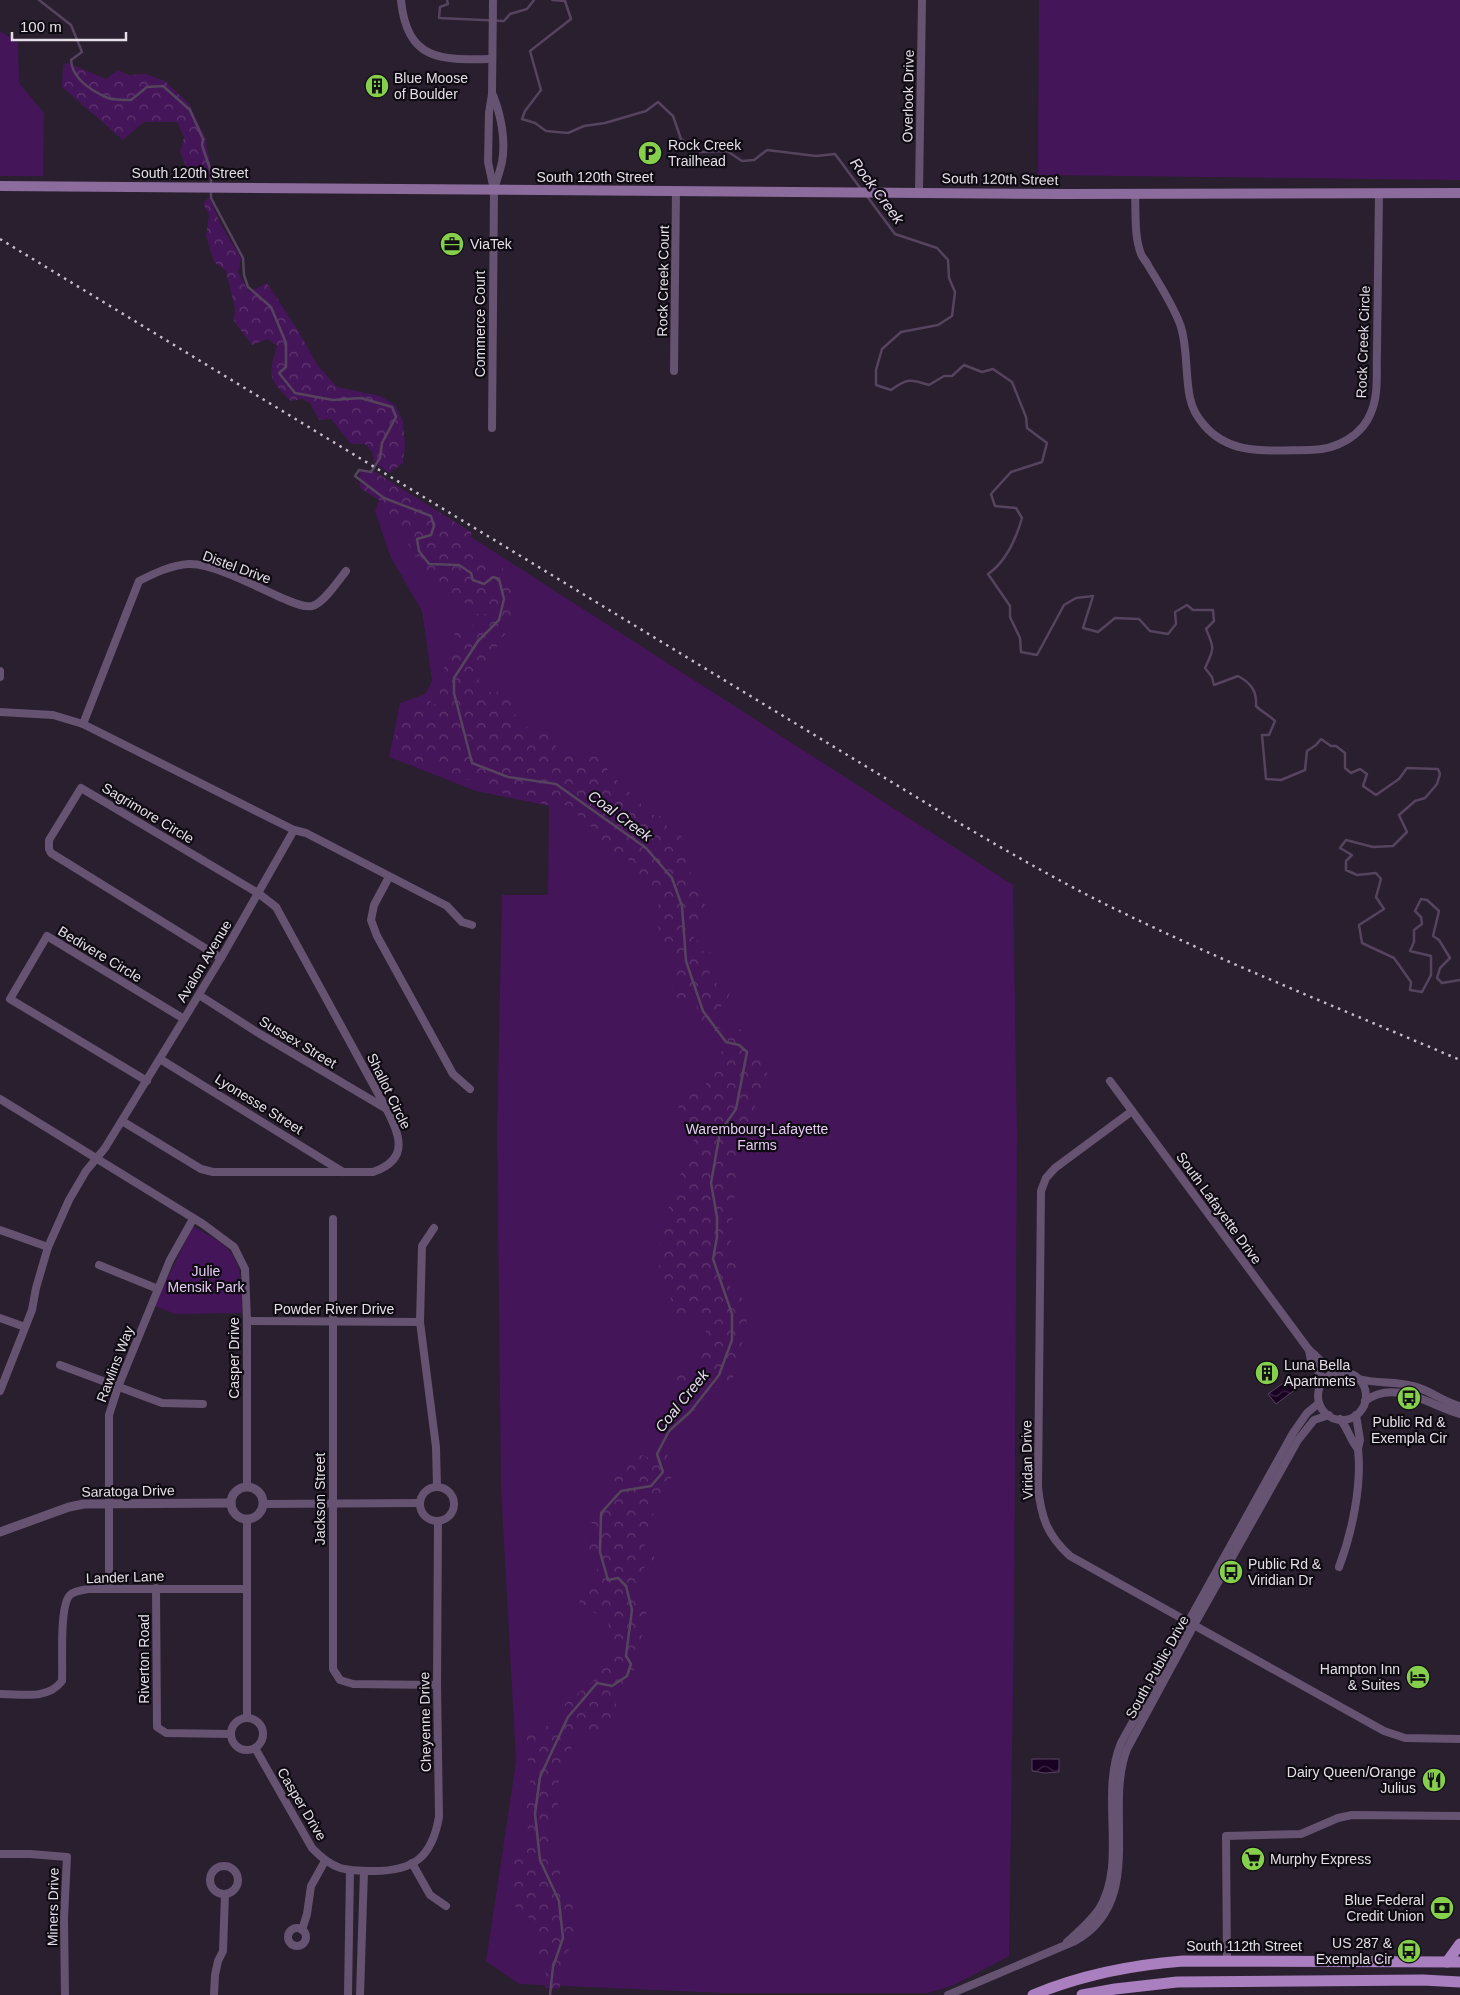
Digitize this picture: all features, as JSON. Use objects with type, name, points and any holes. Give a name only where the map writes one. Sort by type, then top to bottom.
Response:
[{"type":"main road","name":"South 120th Street","points":[[0,186],[1135,194],[1460,193]]},
{"type":"main road","points":[[1447,1962],[1460,1944]]},
{"type":"main road","name":"South 112th Street","points":[[1033,1995],[1073,1980],[1133,1966],[1183,1961],[1460,1962]]},
{"type":"main road","points":[[1082,1995],[1177,1982],[1423,1980],[1460,1982]]},
{"type":"street","points":[[401,0],[403,17],[408,31],[419,45],[430,54],[447,59],[492,59]]},
{"type":"street","name":"Overlook Drive","points":[[919,192],[922,0]]},
{"type":"street","points":[[493,1],[492,94],[489,112],[488,162],[494,190]]},
{"type":"street","points":[[492,94],[499,111],[502,134],[502,161],[494,190]]},
{"type":"street","name":"Commerce Court","points":[[492,428],[494,190]]},
{"type":"street","name":"Rock Creek Court","points":[[674,371],[676,191]]},
{"type":"street","name":"Rock Creek Circle","points":[[1135,194],[1138,244],[1142,257],[1149,266],[1180,326],[1184,340],[1190,398],[1200,420],[1214,436],[1232,446],[1244,449],[1313,450],[1335,447],[1344,442],[1360,429],[1373,409],[1376,393],[1378,194]]},
{"type":"street","name":"Distel Drive","points":[[82,724],[139,581],[161,570],[191,564],[212,568],[289,600],[311,606],[316,604],[346,571]]},
{"type":"street","points":[[0,671],[0,677]]},
{"type":"street","points":[[0,712],[54,715],[82,724],[294,830],[306,833],[447,906],[462,922],[472,925]]},
{"type":"street","name":"Sagrimore Circle","points":[[221,958],[51,853],[48,849],[49,840],[81,788],[258,893]]},
{"type":"street","name":"Avalon Avenue","points":[[0,1391],[32,1310],[36,1288],[48,1247],[69,1200],[95,1158],[105,1148],[199,995],[294,830]]},
{"type":"street","points":[[389,877],[374,905],[371,920],[377,936],[453,1074],[470,1089]]},
{"type":"street","name":"Shallot Circle","points":[[122,1121],[201,1169],[213,1172],[373,1172],[383,1168],[394,1158],[399,1144],[398,1133],[386,1108],[276,907],[258,893]]},
{"type":"street","name":"Bedivere Circle","points":[[146,1081],[10,999],[47,936],[184,1019]]},
{"type":"street","name":"Sussex Street","points":[[199,995],[260,1034],[386,1108]]},
{"type":"street","name":"Lyonesse Street","points":[[160,1059],[344,1172]]},
{"type":"street","name":"South Lafayette Drive","points":[[1110,1081],[1308,1350],[1311,1360],[1324,1380]]},
{"type":"street","name":"Casper Drive","points":[[0,1099],[193,1219],[234,1247],[245,1268],[248,1487]]},
{"type":"street","name":"Viridan Drive","points":[[1132,1111],[1055,1168],[1046,1178],[1041,1191],[1038,1446],[1040,1510],[1048,1528],[1058,1545],[1070,1556],[1389,1734],[1405,1738],[1460,1738]]},
{"type":"street","name":"Rawlins Way","points":[[109,1588],[109,1415],[118,1387],[158,1289],[177,1246],[193,1219]]},
{"type":"street","name":"Jackson Street","points":[[332,1219],[333,1669],[340,1680],[353,1684],[436,1685]]},
{"type":"street","points":[[434,1228],[422,1246],[420,1322],[436,1447],[437,1487]]},
{"type":"street","points":[[0,1230],[48,1247]]},
{"type":"street","points":[[98,1266],[158,1289]]},
{"type":"street","points":[[0,1318],[25,1327]]},
{"type":"street","name":"Powder River Drive","points":[[247,1321],[420,1322]]},
{"type":"street","name":"South Lafayette Drive","points":[[1308,1350],[1317,1356],[1328,1368],[1337,1372]]},
{"type":"street","points":[[60,1365],[162,1403],[203,1404]]},
{"type":"street","points":[[1359,1379],[1365,1389],[1363,1408],[1356,1415],[1348,1419],[1340,1419],[1329,1415],[1320,1403],[1319,1391],[1324,1380],[1337,1372],[1349,1373],[1359,1379],[1370,1382],[1399,1383],[1415,1386],[1460,1406]]},
{"type":"street","points":[[1365,1400],[1377,1393],[1400,1393],[1414,1396],[1443,1410],[1460,1414]]},
{"type":"street","name":"South Public Drive","points":[[948,1995],[1076,1941],[1103,1917],[1112,1899],[1119,1867],[1119,1797],[1122,1763],[1131,1740],[1191,1623],[1293,1433],[1307,1413],[1320,1403]]},
{"type":"street","name":"South Public Drive","points":[[1191,1623],[1300,1435],[1314,1420],[1329,1415]]},
{"type":"street","points":[[1339,1567],[1350,1528],[1357,1490],[1360,1440],[1356,1415]]},
{"type":"street","points":[[1340,1419],[1358,1449]]},
{"type":"street","points":[[242,1487],[248,1487],[259,1492],[263,1504],[260,1513],[247,1519],[237,1516],[231,1503],[234,1493],[242,1487]]},
{"type":"street","points":[[437,1487],[450,1492],[454,1506],[450,1515],[438,1521],[425,1516],[420,1503],[424,1494],[437,1487]]},
{"type":"street","name":"Saratoga Drive","points":[[0,1532],[69,1507],[84,1504],[231,1503]]},
{"type":"street","points":[[263,1504],[420,1503]]},
{"type":"street","points":[[247,1519],[247,1718]]},
{"type":"street","name":"Cheyenne Drive","points":[[364,1871],[391,1871],[412,1863],[430,1847],[436,1835],[439,1816],[436,1685],[438,1521]]},
{"type":"street","name":"Lander Lane","points":[[0,1694],[48,1693],[57,1688],[62,1681],[63,1614],[65,1603],[70,1595],[79,1591],[109,1588],[247,1589]]},
{"type":"street","name":"Riverton Road","points":[[156,1588],[156,1724],[159,1729],[166,1733],[231,1734]]},
{"type":"street","points":[[247,1718],[259,1723],[263,1731],[262,1740],[255,1748],[247,1750],[237,1747],[231,1734],[238,1721],[247,1718]]},
{"type":"street","name":"Casper Drive","points":[[255,1748],[312,1848],[325,1861],[334,1866],[364,1871]]},
{"type":"street","points":[[1227,1962],[1226,1836],[1301,1834],[1338,1818],[1352,1816],[1460,1816]]},
{"type":"street","name":"Miners Drive","points":[[0,1854],[67,1857],[64,1918],[65,1995]]},
{"type":"street","points":[[302,1930],[307,1914],[311,1886],[325,1861]]},
{"type":"street","points":[[412,1863],[430,1895],[446,1906]]},
{"type":"street","points":[[348,1995],[350,1870]]},
{"type":"street","points":[[360,1995],[364,1871]]},
{"type":"street","points":[[214,1995],[218,1960],[224,1951],[224,1894]]},
{"type":"green space","points":[[1039,0],[1460,0],[1460,180],[1038,175]]},
{"type":"green space","points":[[0,31],[18,42],[19,83],[44,113],[43,176],[0,176]]},
{"type":"green space","points":[[68,63],[106,79],[118,70],[128,75],[146,74],[165,81],[189,104],[205,137],[213,178],[203,178],[189,173],[180,152],[184,137],[177,122],[144,122],[123,140],[62,87],[63,65]]},
{"type":"green space","points":[[209,197],[221,225],[241,258],[238,272],[249,292],[267,283],[299,332],[318,366],[337,387],[380,396],[395,405],[403,421],[405,445],[403,463],[389,473],[373,461],[373,453],[365,444],[351,444],[331,419],[319,420],[310,403],[302,399],[291,401],[274,382],[272,377],[272,364],[277,346],[268,339],[252,345],[234,321],[235,308],[226,271],[214,262],[206,236],[209,215],[203,203]]},
{"type":"green space","points":[[360,472],[375,472],[471,532],[472,552],[502,567],[514,593],[510,606],[512,625],[499,642],[478,679],[490,692],[507,691],[519,725],[555,735],[557,757],[567,755],[600,756],[609,772],[652,815],[660,816],[669,829],[678,830],[694,861],[690,870],[694,891],[702,893],[706,911],[700,914],[698,924],[691,930],[695,941],[704,939],[707,945],[699,951],[710,952],[712,958],[702,964],[708,964],[711,972],[707,975],[709,985],[717,983],[719,991],[729,994],[729,1002],[722,1004],[717,1014],[710,1017],[723,1032],[725,1044],[722,1046],[709,1034],[701,1032],[699,1025],[692,1024],[690,1020],[698,1014],[696,1003],[679,1007],[670,993],[675,980],[674,954],[658,941],[659,899],[628,859],[612,860],[597,841],[593,828],[566,805],[547,805],[484,790],[471,779],[460,781],[451,778],[445,763],[432,760],[423,768],[414,766],[407,754],[394,743],[400,710],[428,700],[436,705],[439,703],[441,678],[455,632],[472,629],[475,614],[499,614],[500,608],[489,608],[462,602],[430,582],[396,518],[387,521],[380,514],[381,501],[360,488]]},
{"type":"green space","name":"Warembourg-Lafayette Farms","points":[[385,484],[426,508],[1013,885],[1017,1135],[1014,1620],[1009,1956],[954,1985],[928,1993],[724,1993],[519,1984],[486,1961],[516,1762],[501,1488],[497,1128],[502,895],[548,895],[549,806],[476,791],[389,757],[400,703],[425,694],[432,681],[422,611],[390,556],[375,511]]},
{"type":"green space","points":[[732,1021],[746,1035],[768,1075],[745,1130],[734,1199],[730,1251],[739,1264],[739,1278],[729,1281],[732,1293],[741,1293],[747,1324],[731,1385],[713,1388],[694,1411],[685,1408],[692,1391],[675,1389],[679,1371],[703,1370],[700,1356],[705,1350],[698,1342],[706,1332],[706,1324],[726,1317],[728,1313],[724,1310],[701,1316],[698,1307],[676,1317],[666,1304],[673,1295],[670,1285],[659,1273],[661,1229],[690,1148],[701,1125],[687,1128],[678,1107],[696,1090],[705,1095],[707,1089],[706,1082],[716,1072],[723,1071],[713,1061],[723,1050],[736,1052],[728,1044],[725,1024]]},
{"type":"green space","name":"Julie Mensik Park","points":[[193,1226],[219,1241],[236,1261],[239,1269],[242,1313],[176,1314],[154,1306]]},
{"type":"green space","points":[[666,1454],[673,1462],[672,1477],[662,1487],[660,1499],[649,1507],[648,1513],[654,1514],[655,1525],[648,1527],[653,1532],[649,1542],[641,1548],[654,1553],[654,1561],[642,1569],[638,1596],[647,1611],[642,1636],[648,1645],[643,1656],[638,1660],[629,1684],[614,1690],[614,1701],[623,1716],[612,1723],[609,1732],[578,1731],[556,1790],[558,1807],[551,1822],[551,1852],[563,1864],[556,1884],[567,1888],[576,1919],[559,1989],[545,1988],[546,1971],[535,1959],[542,1942],[535,1923],[515,1906],[511,1852],[527,1839],[528,1826],[523,1821],[532,1771],[523,1745],[525,1738],[551,1723],[561,1721],[565,1704],[599,1676],[611,1651],[608,1618],[579,1606],[580,1594],[599,1582],[596,1564],[577,1551],[580,1537],[596,1539],[597,1526],[588,1521],[591,1514],[598,1513],[619,1485],[612,1477],[618,1467],[631,1465],[641,1455],[653,1459]]},
{"type":"water","points":[[1289,1379],[1296,1389],[1276,1404],[1268,1394]]},
{"type":"water","points":[[1032,1759],[1059,1759],[1059,1772],[1045,1773],[1032,1771]]},
{"type":"waterway","name":"Coal Creek","points":[[39,0],[71,25],[82,52],[71,60],[72,67],[84,84],[96,92],[116,100],[131,100],[147,87],[163,86],[190,110],[203,139],[202,145],[211,172],[211,184]]},
{"type":"waterway","name":"Rock Creek","points":[[447,0],[448,4],[440,7],[439,18],[504,21],[510,14],[527,9],[534,0]]},
{"type":"waterway","name":"Rock Creek","points":[[552,0],[565,1],[571,19],[530,51],[541,90],[525,111],[522,119],[535,123],[546,131],[568,133],[584,126],[605,123],[646,111],[658,102],[673,116],[681,139],[700,152],[727,151],[742,161],[754,160],[767,150],[816,156],[835,154],[861,189]]},
{"type":"waterway","name":"Coal Creek","points":[[211,189],[211,198],[243,258],[244,275],[248,287],[271,307],[286,343],[286,367],[279,373],[295,393],[333,400],[361,398],[392,407],[396,417],[382,443],[380,458],[371,472],[359,470],[355,476],[384,498],[431,516],[434,526],[431,535],[417,539],[419,551],[429,564],[459,565],[471,573],[473,580],[484,584],[493,577],[499,579],[504,599],[499,620],[478,641],[454,678],[454,693],[472,763],[508,777],[556,784],[646,848],[672,878],[682,906],[686,961],[703,1011],[726,1042],[739,1045],[747,1052],[736,1109],[720,1132],[711,1183],[717,1217],[717,1237],[713,1259],[732,1314],[732,1340],[719,1375],[690,1412],[669,1431],[657,1454],[663,1472],[651,1486],[621,1491],[601,1513],[600,1552],[608,1580],[618,1578],[626,1586],[632,1610],[626,1656],[631,1664],[627,1676],[612,1686],[597,1683],[568,1717],[540,1777],[535,1814],[540,1860],[559,1901],[563,1938],[553,1967],[550,1995]]},
{"type":"waterway","name":"Rock Creek","points":[[866,195],[895,234],[937,248],[948,260],[949,278],[955,292],[952,316],[938,325],[901,332],[882,349],[876,370],[876,385],[891,390],[901,383],[909,381],[929,385],[944,376],[952,376],[964,365],[982,372],[993,369],[1012,382],[1026,417],[1027,428],[1047,443],[1042,462],[1011,472],[991,494],[995,506],[1016,508],[1022,518],[1017,534],[1006,556],[988,574],[1010,606],[1010,617],[1020,638],[1021,652],[1037,655],[1064,605],[1076,598],[1093,596],[1083,628],[1098,632],[1115,618],[1139,619],[1150,631],[1168,634],[1176,624],[1175,612],[1187,605],[1193,610],[1213,610],[1214,621],[1206,629],[1212,649],[1205,668],[1212,677],[1214,685],[1238,676],[1252,688],[1256,706],[1275,721],[1269,735],[1262,735],[1266,779],[1281,780],[1305,770],[1307,751],[1321,739],[1331,746],[1336,746],[1345,753],[1345,768],[1351,773],[1360,769],[1367,774],[1363,786],[1376,795],[1399,779],[1407,768],[1438,769],[1440,774],[1437,784],[1425,798],[1415,801],[1399,815],[1407,832],[1393,846],[1373,847],[1346,840],[1340,848],[1352,855],[1346,861],[1346,870],[1357,875],[1376,873],[1381,879],[1376,897],[1384,909],[1359,925],[1362,943],[1394,958],[1411,982],[1410,990],[1422,992],[1431,975],[1431,956],[1410,951],[1414,942],[1414,930],[1422,924],[1421,917],[1415,911],[1421,899],[1427,900],[1439,911],[1433,936],[1439,940],[1450,958],[1440,968],[1437,978],[1442,983],[1460,980]]},
{"type":"railway","points":[[0,239],[954,820],[1030,864],[1150,926],[1282,985],[1460,1060]]},
{"type":"place","name":"Blue Moose of Boulder","points":[[377,86]]},
{"type":"place","name":"Rock Creek Trailhead","points":[[650,153]]},
{"type":"place","name":"ViaTek","points":[[452,244]]},
{"type":"place","name":"Luna Bella Apartments","points":[[1267,1373]]},
{"type":"place","name":"Public Rd & Exempla Cir","points":[[1409,1398]]},
{"type":"place","name":"Public Rd & Viridian Dr","points":[[1231,1572]]},
{"type":"place","name":"Hampton Inn & Suites","points":[[1418,1677]]},
{"type":"place","name":"Dairy Queen/Orange Julius","points":[[1434,1780]]},
{"type":"place","name":"Murphy Express","points":[[1253,1859]]},
{"type":"place","name":"Blue Federal Credit Union","points":[[1442,1908]]},
{"type":"place","name":"US 287 & Exempla Cir","points":[[1409,1951]]}]
